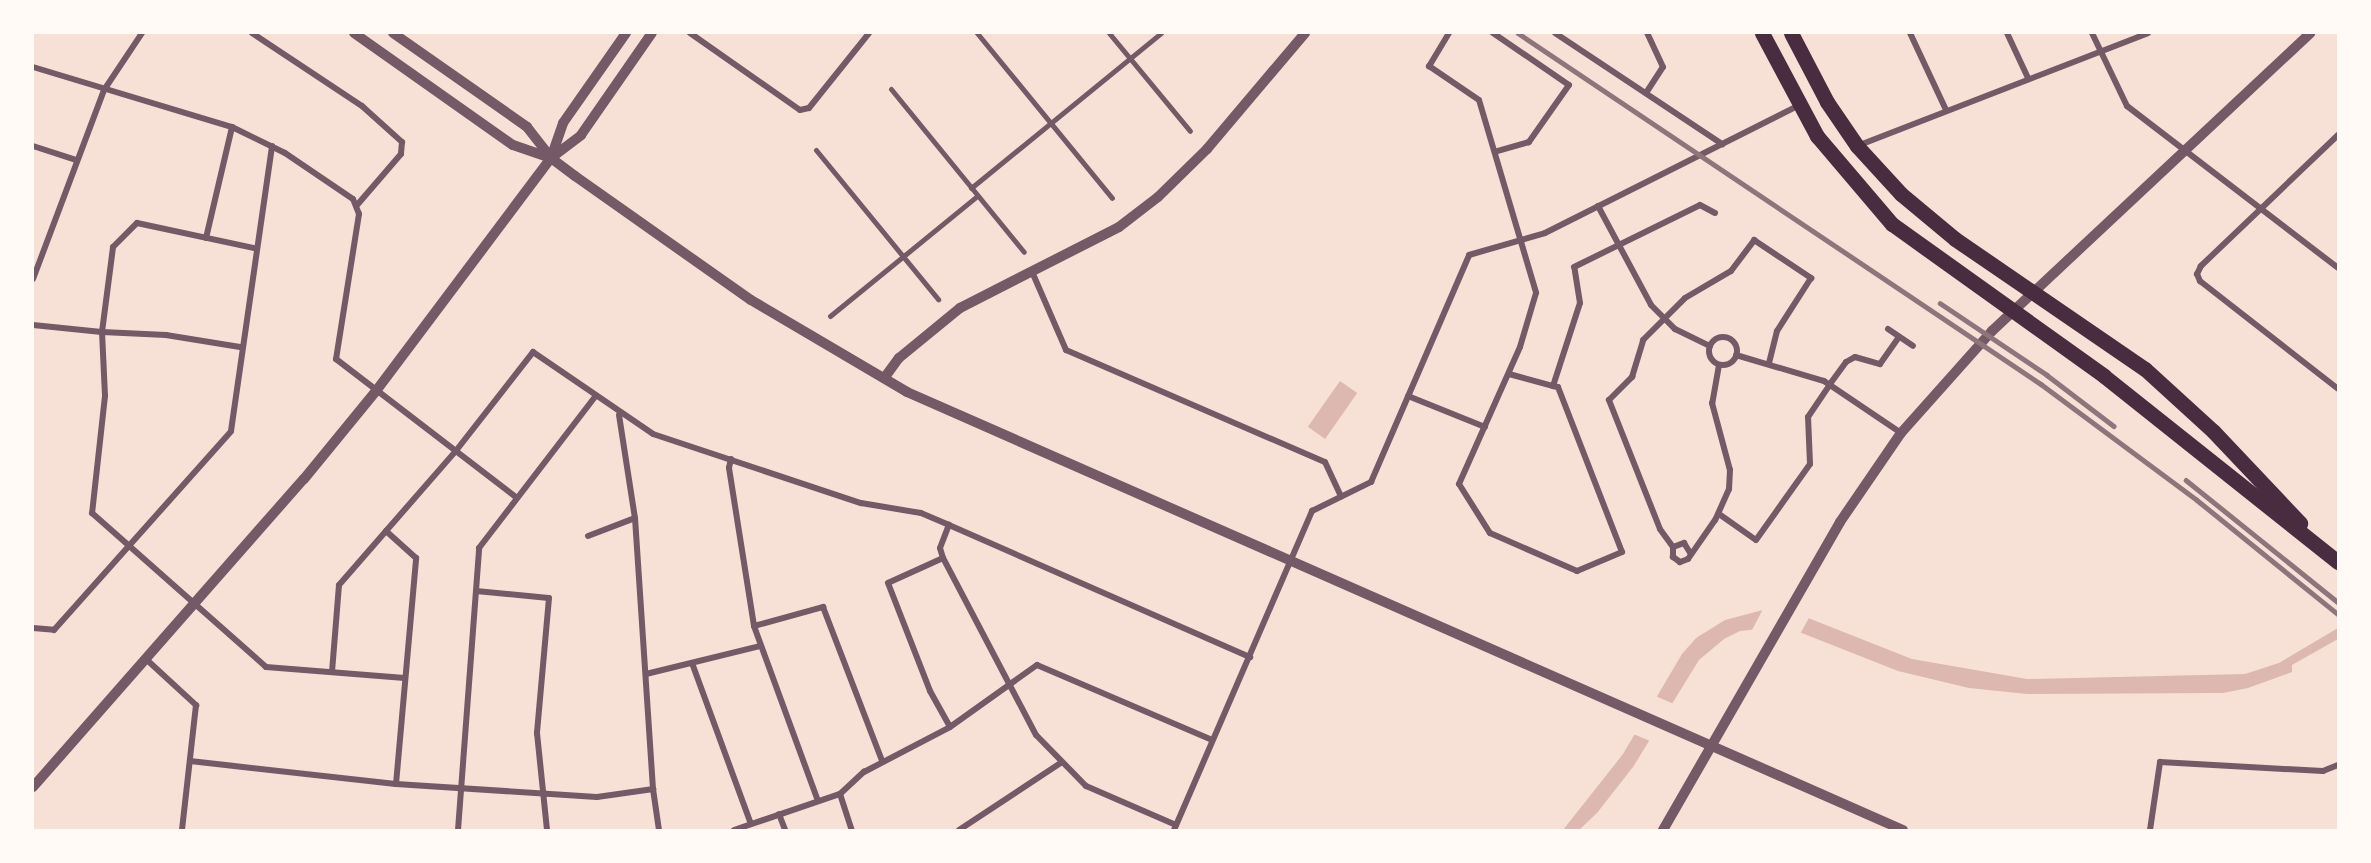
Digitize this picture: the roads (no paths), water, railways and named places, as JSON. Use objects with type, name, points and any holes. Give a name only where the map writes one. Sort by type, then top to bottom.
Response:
[{"type":"main road","points":[[1762,33],[1798,106],[1838,165],[1892,224],[2104,376],[2333,558]]},
{"type":"main road","points":[[1791,33],[1827,102],[1857,146],[1931,220],[2113,344],[2179,398],[2333,558]]},
{"type":"street","points":[[33,279],[104,90],[142,33]]},
{"type":"street","points":[[252,33],[362,106],[402,142],[401,154],[358,204],[336,359],[517,498]]},
{"type":"street","points":[[354,33],[513,145],[551,158],[790,326],[885,377],[907,392],[1007,438],[1904,830]]},
{"type":"street","points":[[393,33],[527,127],[551,158]]},
{"type":"street","points":[[551,158],[563,123],[626,33]]},
{"type":"street","points":[[33,787],[196,605],[376,391],[551,158],[581,135],[652,33]]},
{"type":"street","points":[[690,33],[800,110],[809,108],[869,33]]},
{"type":"street","points":[[977,33],[1112,198]]},
{"type":"street","points":[[1109,33],[1190,131]]},
{"type":"street","points":[[971,188],[1161,33]]},
{"type":"street","points":[[885,377],[899,358],[960,308],[1033,274],[1119,227],[1158,197],[1208,149],[1305,33]]},
{"type":"street","points":[[1449,33],[1429,66],[1479,100],[1536,293],[1509,374],[1459,484],[1490,533],[1577,571],[1622,552],[1558,387],[1509,374]]},
{"type":"street","points":[[1493,33],[1569,85],[1529,142],[1496,152]]},
{"type":"street","points":[[1556,33],[1722,144]]},
{"type":"street","points":[[1646,93],[1663,67],[1647,33]]},
{"type":"street","points":[[1910,33],[1946,110]]},
{"type":"street","points":[[2007,33],[2028,78]]},
{"type":"street","points":[[2092,33],[2127,106],[2338,268]]},
{"type":"street","points":[[1857,146],[2148,33]]},
{"type":"street","points":[[1663,830],[1840,522],[1901,433],[2014,310],[2037,291],[2310,33]]},
{"type":"street","points":[[33,67],[232,127],[272,146],[358,204]]},
{"type":"street","points":[[891,89],[1024,252]]},
{"type":"street","points":[[949,525],[939,548],[943,558],[1036,735],[1086,786],[1175,827],[1312,511],[1371,482],[1469,255],[1545,232],[1798,106]]},
{"type":"street","points":[[206,238],[232,127]]},
{"type":"street","points":[[2338,135],[2201,266],[2197,274],[2200,281],[2338,389]]},
{"type":"street","points":[[2332,141],[2338,146]]},
{"type":"street","points":[[33,146],[76,160]]},
{"type":"street","points":[[33,628],[54,630],[231,431],[254,248],[272,146]]},
{"type":"street","points":[[816,150],[938,299]]},
{"type":"street","points":[[830,316],[977,196]]},
{"type":"street","points":[[1553,386],[1580,303],[1574,267],[1700,205],[1715,213]]},
{"type":"street","points":[[1598,206],[1645,297],[1664,319],[1687,337],[1710,346]]},
{"type":"street","points":[[254,248],[137,223],[113,247],[102,332],[105,396],[92,513],[266,667],[405,678]]},
{"type":"street","points":[[1719,365],[1712,403],[1730,477],[1719,514],[1686,561],[1677,561],[1673,547],[1660,529],[1609,400],[1632,377],[1643,340],[1685,298],[1731,271],[1754,240],[1811,278],[1777,331],[1769,364]]},
{"type":"street","points":[[1033,274],[1066,350],[1325,462],[1341,496]]},
{"type":"street","points":[[33,325],[102,332],[166,335],[240,347]]},
{"type":"street","points":[[1888,329],[1913,346]]},
{"type":"street","points":[[1719,514],[1756,540],[1768,527],[1810,464],[1808,417],[1830,384],[1846,362],[1855,357],[1880,364],[1899,337]]},
{"type":"street","points":[[1710,346],[1719,338],[1727,338],[1736,347],[1736,355],[1730,363],[1719,365]]},
{"type":"street","points":[[1710,346],[1711,358],[1719,365]]},
{"type":"street","points":[[332,672],[339,585],[455,452],[533,351],[620,415],[652,434],[861,503],[921,513],[1250,657]]},
{"type":"street","points":[[1736,355],[1830,384],[1901,433]]},
{"type":"street","points":[[1408,396],[1485,427]]},
{"type":"street","points":[[458,830],[479,548],[596,397]]},
{"type":"street","points":[[620,415],[635,518],[652,789],[660,830]]},
{"type":"street","points":[[731,459],[729,468],[754,626],[818,801]]},
{"type":"street","points":[[588,536],[635,518]]},
{"type":"street","points":[[386,531],[416,558],[396,784]]},
{"type":"street","points":[[1673,547],[1684,543],[1691,554]]},
{"type":"street","points":[[943,558],[888,583],[930,691],[950,727]]},
{"type":"street","points":[[476,591],[549,598],[537,734],[548,830]]},
{"type":"street","points":[[754,626],[823,607],[882,761]]},
{"type":"street","points":[[646,674],[760,646]]},
{"type":"street","points":[[147,660],[196,705],[182,830]]},
{"type":"street","points":[[692,663],[751,824]]},
{"type":"street","points":[[734,830],[840,794],[882,761],[950,727],[1037,666],[1212,740]]},
{"type":"street","points":[[190,761],[460,789],[597,797],[652,789]]},
{"type":"street","points":[[959,830],[1062,762]]},
{"type":"street","points":[[2153,828],[2160,762],[2323,771],[2338,765]]},
{"type":"street","points":[[840,794],[852,830]]},
{"type":"street","points":[[779,814],[784,830]]},
{"type":"railway","points":[[1518,33],[2041,384],[2197,500],[2338,614]]},
{"type":"railway","points":[[1940,303],[2047,375],[2114,426]]},
{"type":"railway","points":[[2186,480],[2338,602]]}]
